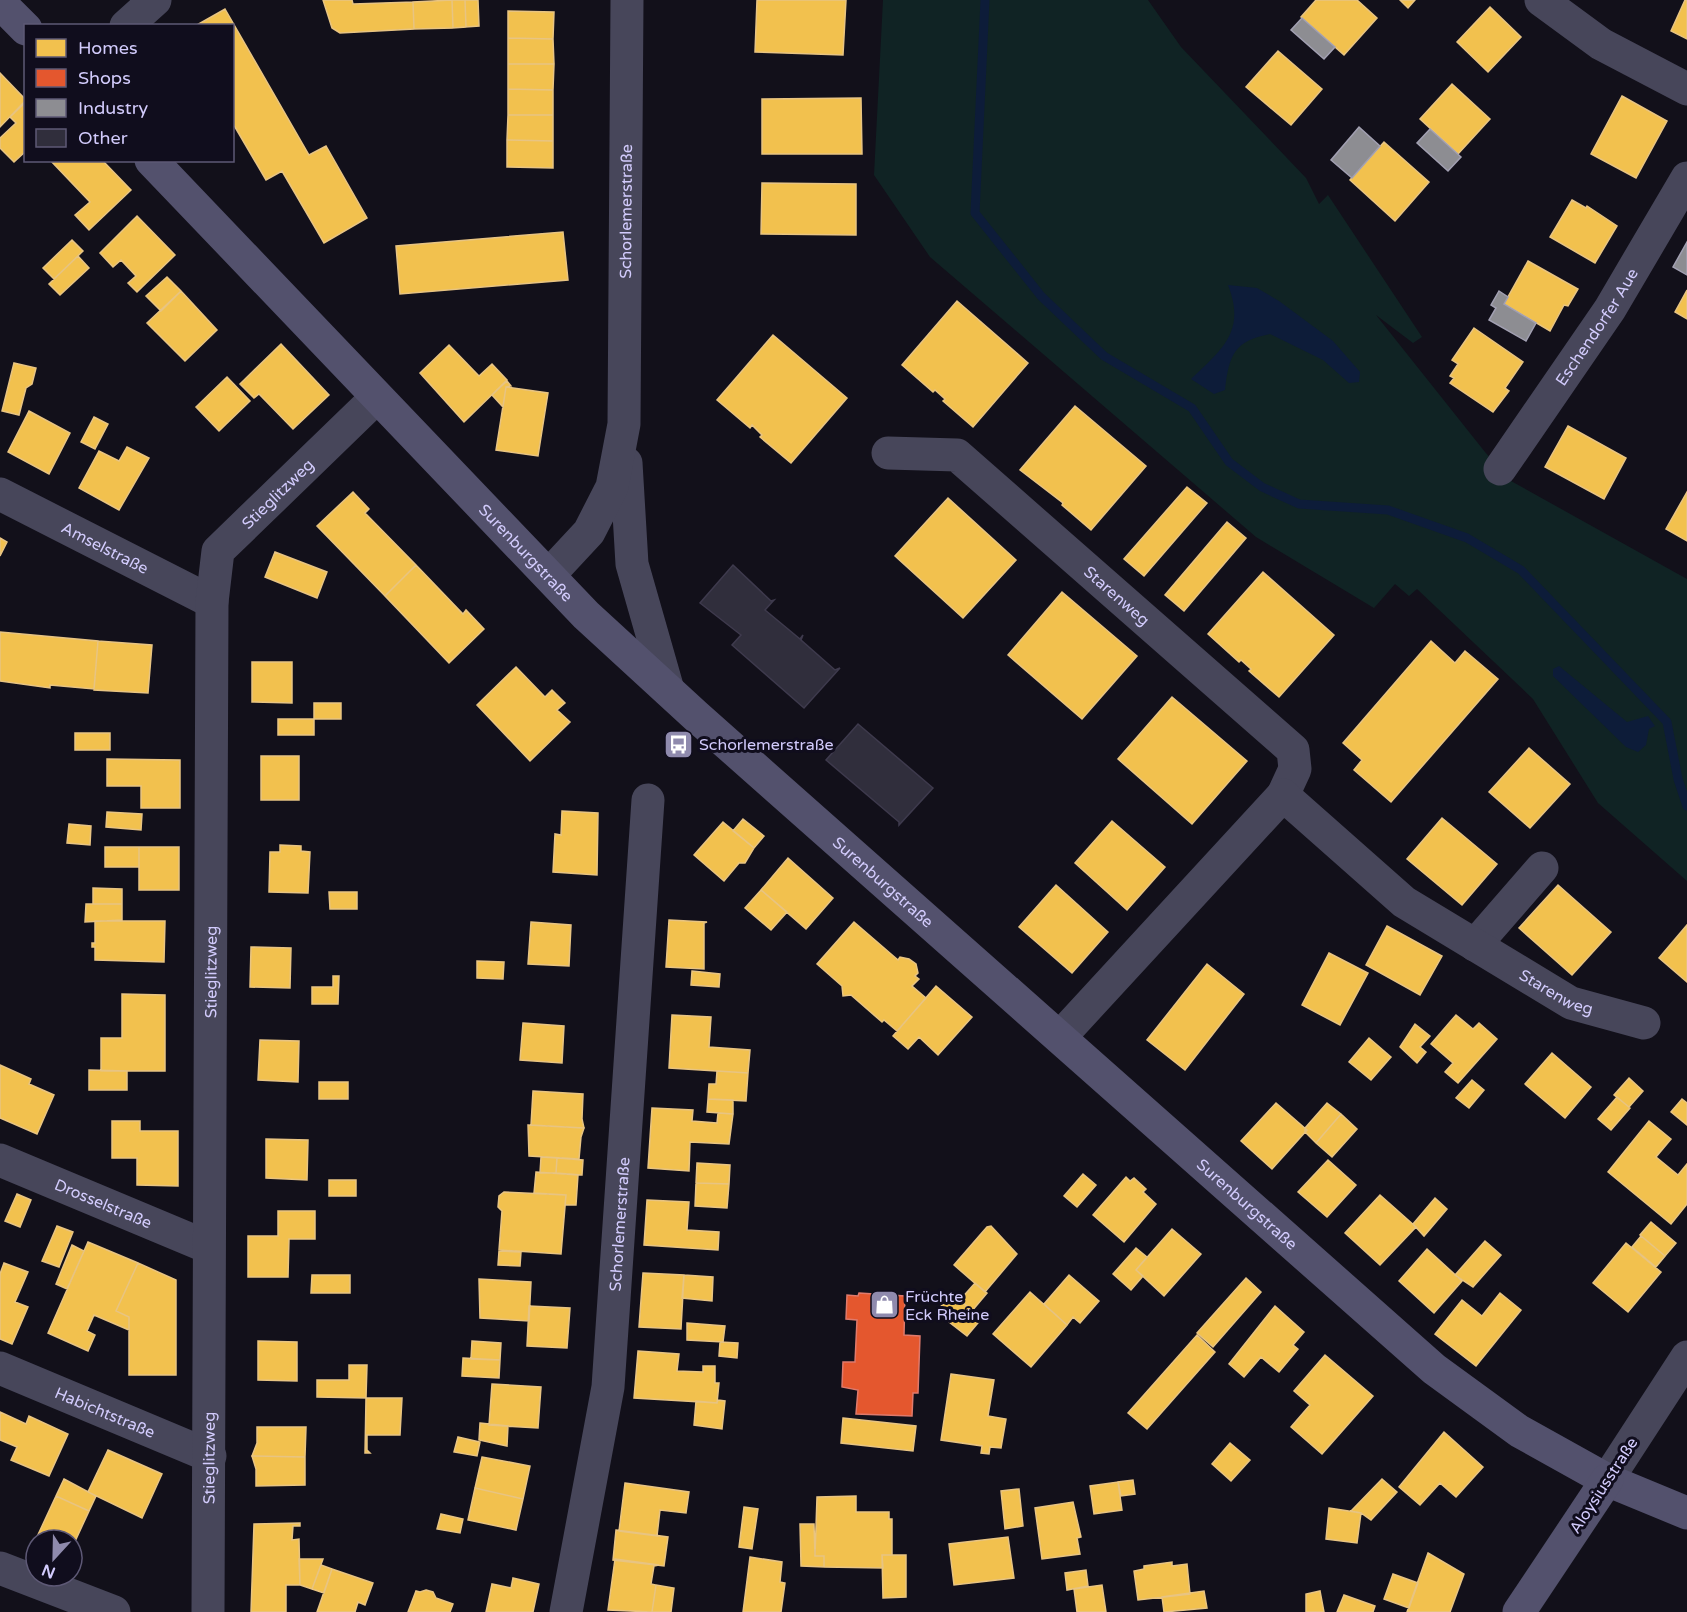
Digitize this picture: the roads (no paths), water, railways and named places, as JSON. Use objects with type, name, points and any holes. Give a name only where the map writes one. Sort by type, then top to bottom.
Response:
[{"type":"street","points":[[128,24],[155,0]]},
{"type":"street","name":"Schorlemerstraße","points":[[627,0],[624,424],[632,564],[668,690]]},
{"type":"street","points":[[1541,0],[1601,44],[1687,89]]},
{"type":"street","points":[[0,3],[24,27]]},
{"type":"street","name":"Surenburgstraße","points":[[153,162],[376,398],[486,507],[586,615],[1434,1369],[1519,1431],[1607,1480],[1687,1514]]},
{"type":"street","name":"Eschendorfer Aue","points":[[1500,469],[1610,309],[1687,178]]},
{"type":"street","name":"Stieglitzweg","points":[[208,1612],[212,602],[218,551],[376,398]]},
{"type":"street","name":"Schorlemerstraße","points":[[549,575],[589,532],[612,488],[624,424]]},
{"type":"street","name":"Starenweg","points":[[888,453],[957,455],[1293,750],[1295,769],[1283,795],[1060,1037]]},
{"type":"street","name":"Amselstraße","points":[[0,494],[212,602]]},
{"type":"street","name":"Starenweg","points":[[1283,795],[1404,902],[1571,1003],[1644,1023]]},
{"type":"street","name":"Schorlemerstraße","points":[[566,1612],[608,1387],[648,800]]},
{"type":"street","points":[[1475,945],[1542,868]]},
{"type":"street","name":"Drosselstraße","points":[[0,1160],[208,1247]]},
{"type":"street","name":"Aloysiusstraße","points":[[1519,1612],[1687,1357]]},
{"type":"street","name":"Habichtstraße","points":[[0,1368],[210,1456]]},
{"type":"street","points":[[0,1568],[114,1612]]},
{"type":"water","points":[[1228,285],[1257,288],[1279,301],[1333,341],[1360,372],[1359,382],[1349,383],[1323,360],[1270,334],[1248,341],[1236,352],[1229,367],[1225,390],[1214,394],[1191,379],[1222,348],[1233,327],[1233,301]]},
{"type":"water","points":[[1559,666],[1627,722],[1648,716],[1655,726],[1649,729],[1646,745],[1638,752],[1626,747],[1553,676],[1553,669]]},
{"type":"waterway","points":[[985,0],[975,213],[1041,296],[1104,356],[1192,408],[1229,462],[1262,487],[1299,504],[1388,510],[1467,538],[1521,570],[1667,722],[1678,779],[1687,806]]},
{"type":"place","name":"Schorlemerstraße","points":[[678,744]]},
{"type":"place","name":"Früchte Eck Rheine","points":[[884,1305]]}]
